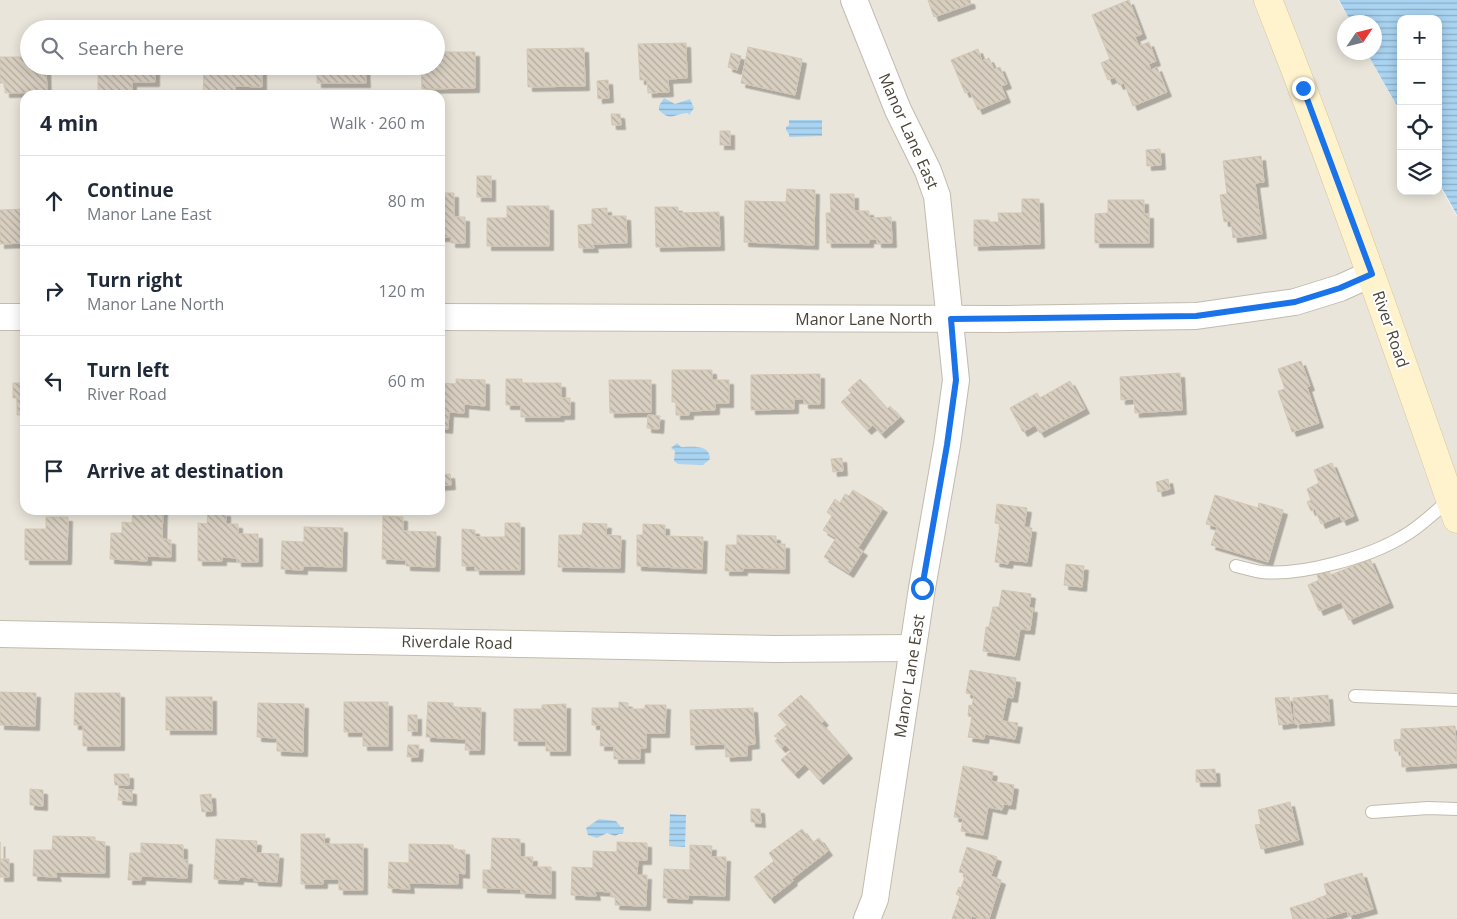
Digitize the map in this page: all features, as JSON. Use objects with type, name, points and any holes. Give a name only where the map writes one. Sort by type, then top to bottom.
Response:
[{"type":"main road","name":"River Road","points":[[1268,0],[1372,274],[1454,509]]},
{"type":"street","name":"Manor Lane East","points":[[854,0],[898,110],[938,196],[939,226],[951,319],[956,380],[875,899],[867,919]]},
{"type":"street","name":"Manor Lane North","points":[[445,317],[951,319],[1196,316],[1295,302],[1340,288],[1372,274]]},
{"type":"street","points":[[0,317],[20,317]]},
{"type":"street","name":"Riverdale Road","points":[[0,634],[775,648],[913,648]]},
{"type":"lane","points":[[1236,566],[1262,572],[1294,572],[1326,565],[1378,549],[1454,509]]},
{"type":"lane","points":[[1355,696],[1457,700]]},
{"type":"lane","points":[[1372,812],[1428,808],[1457,809]]},
{"type":"shaded area","points":[[0,0],[1338,0],[1347,15],[1337,15],[1337,60],[1371,60],[1397,107],[1397,195],[1442,195],[1442,190],[1457,217],[1457,919],[0,919]]},
{"type":"water","points":[[1339,0],[1457,0],[1457,215],[1442,188],[1442,15],[1397,15],[1397,106],[1371,60],[1382,60],[1382,15],[1347,15]]},
{"type":"water","points":[[664,98],[675,104],[690,99],[694,108],[689,115],[688,113],[666,116],[659,110],[659,106]]},
{"type":"water","points":[[789,120],[822,120],[822,136],[789,137],[786,127],[789,125]]},
{"type":"water","points":[[677,443],[681,447],[700,447],[707,451],[710,459],[703,465],[678,464],[674,461],[675,451],[671,448]]},
{"type":"water","points":[[670,814],[686,815],[685,847],[669,846]]},
{"type":"water","points":[[599,819],[616,821],[621,827],[624,827],[623,834],[615,836],[607,833],[597,838],[588,835],[586,828]]},
{"type":"building","points":[[928,0],[970,0],[971,4],[934,17]]},
{"type":"building","points":[[1129,0],[1142,34],[1135,37],[1139,46],[1149,42],[1156,61],[1149,64],[1151,70],[1157,67],[1167,92],[1133,106],[1124,83],[1119,85],[1115,77],[1108,80],[1101,63],[1110,59],[1092,15]]},
{"type":"building","points":[[686,43],[687,78],[668,79],[669,92],[648,93],[647,80],[640,80],[638,44]]},
{"type":"building","points":[[748,47],[802,59],[795,95],[741,83]]},
{"type":"building","points":[[584,48],[585,86],[528,87],[527,49]]},
{"type":"building","points":[[978,49],[982,61],[989,58],[994,69],[1000,67],[1007,84],[1001,86],[1006,98],[978,110],[970,91],[965,93],[951,60]]},
{"type":"building","points":[[445,52],[475,52],[475,88],[422,89],[421,75],[445,75]]},
{"type":"building","points":[[731,53],[741,56],[737,70],[728,67]]},
{"type":"building","points":[[0,57],[20,57],[20,75],[46,75],[47,90],[20,90],[20,93],[5,93],[5,83],[0,83]]},
{"type":"building","points":[[98,75],[155,75],[155,82],[132,82],[132,90],[98,90]]},
{"type":"building","points":[[204,75],[262,75],[262,87],[235,86],[235,90],[203,90]]},
{"type":"building","points":[[317,75],[366,75],[366,83],[317,83]]},
{"type":"building","points":[[608,80],[609,98],[598,99],[597,81]]},
{"type":"building","points":[[611,114],[620,114],[621,125],[612,125]]},
{"type":"building","points":[[720,131],[730,131],[730,145],[720,145]]},
{"type":"building","points":[[1160,149],[1161,165],[1147,166],[1146,150]]},
{"type":"building","points":[[1261,156],[1264,182],[1255,183],[1262,234],[1233,238],[1231,221],[1224,222],[1220,195],[1227,194],[1223,161]]},
{"type":"building","points":[[477,176],[491,176],[491,197],[477,197]]},
{"type":"building","points":[[787,189],[815,190],[814,245],[744,242],[745,201],[786,202]]},
{"type":"building","points":[[445,193],[454,193],[454,217],[465,217],[465,243],[451,243],[451,237],[445,237]]},
{"type":"building","points":[[830,194],[854,194],[854,211],[869,211],[869,218],[891,217],[892,243],[877,243],[877,239],[869,239],[869,243],[827,243],[826,213],[831,213]]},
{"type":"building","points":[[1022,199],[1039,199],[1040,244],[974,246],[974,220],[999,222],[998,213],[1022,213]]},
{"type":"building","points":[[1108,200],[1144,200],[1144,214],[1149,214],[1149,243],[1095,243],[1095,214],[1108,213]]},
{"type":"building","points":[[507,206],[549,206],[549,246],[487,246],[487,218],[507,218]]},
{"type":"building","points":[[655,207],[678,207],[678,213],[719,212],[720,246],[656,247]]},
{"type":"building","points":[[607,208],[607,216],[626,216],[627,243],[593,244],[594,248],[579,248],[578,225],[592,224],[592,209]]},
{"type":"building","points":[[20,209],[20,243],[0,244],[0,210]]},
{"type":"building","points":[[1301,361],[1310,386],[1307,387],[1319,423],[1292,432],[1278,391],[1285,389],[1278,369]]},
{"type":"building","points":[[672,370],[712,370],[712,380],[729,380],[729,403],[715,403],[715,410],[689,411],[689,415],[676,415],[676,402],[672,402]]},
{"type":"building","points":[[1180,373],[1182,410],[1135,413],[1134,399],[1121,400],[1120,377]]},
{"type":"building","points":[[820,374],[820,404],[804,404],[804,399],[794,399],[794,409],[751,410],[751,375]]},
{"type":"building","points":[[456,379],[485,380],[485,406],[464,404],[464,413],[449,412],[448,429],[445,429],[445,383],[456,384]]},
{"type":"building","points":[[506,379],[522,379],[522,383],[561,383],[561,398],[570,398],[570,415],[559,415],[560,417],[521,417],[521,405],[506,405]]},
{"type":"building","points":[[860,379],[887,409],[890,406],[900,417],[881,434],[873,425],[867,430],[841,402],[851,393],[848,390]]},
{"type":"building","points":[[609,380],[651,380],[651,412],[610,413]]},
{"type":"building","points":[[1070,381],[1085,409],[1040,433],[1035,425],[1023,432],[1010,408],[1037,393],[1040,398]]},
{"type":"building","points":[[13,383],[20,383],[20,415],[17,415],[17,398],[13,398]]},
{"type":"building","points":[[648,415],[660,416],[659,429],[647,428]]},
{"type":"building","points":[[842,458],[843,471],[833,472],[831,459]]},
{"type":"building","points":[[1332,463],[1354,516],[1342,521],[1340,516],[1321,524],[1315,509],[1311,511],[1307,502],[1311,500],[1307,489],[1319,483],[1314,470]]},
{"type":"building","points":[[445,474],[450,474],[451,485],[445,486]]},
{"type":"building","points":[[1168,479],[1170,489],[1158,492],[1156,482]]},
{"type":"building","points":[[853,490],[883,508],[858,548],[863,551],[849,573],[824,557],[836,538],[823,530],[832,516],[827,512],[835,499],[840,503],[845,494],[849,496]]},
{"type":"building","points":[[1215,495],[1258,508],[1259,503],[1283,510],[1268,562],[1211,545],[1217,527],[1206,524]]},
{"type":"building","points":[[997,504],[1027,508],[1024,527],[1032,528],[1027,562],[1009,560],[1008,564],[995,562],[1000,524],[995,523]]},
{"type":"building","points":[[133,515],[163,515],[162,539],[171,540],[171,557],[147,556],[147,561],[110,559],[111,533],[122,533],[122,522],[132,523]]},
{"type":"building","points":[[208,515],[226,515],[226,524],[238,524],[238,534],[258,534],[258,562],[237,562],[237,558],[222,557],[222,561],[198,561],[198,523],[207,524]]},
{"type":"building","points":[[383,516],[403,517],[403,531],[436,532],[435,567],[406,566],[406,560],[382,559]]},
{"type":"building","points":[[46,517],[68,517],[67,560],[25,560],[25,529],[46,529]]},
{"type":"building","points":[[505,523],[520,523],[520,570],[475,570],[475,566],[462,566],[462,529],[475,530],[475,537],[505,537]]},
{"type":"building","points":[[583,523],[607,524],[606,535],[621,536],[620,568],[558,567],[559,535],[582,535]]},
{"type":"building","points":[[643,524],[665,525],[665,536],[703,537],[702,569],[637,566],[637,535],[643,535]]},
{"type":"building","points":[[304,527],[343,528],[342,567],[303,566],[303,570],[281,569],[282,541],[304,542]]},
{"type":"building","points":[[737,535],[776,536],[776,544],[785,544],[785,569],[743,568],[743,571],[725,571],[726,545],[737,545]]},
{"type":"building","points":[[1370,559],[1389,603],[1349,620],[1341,602],[1319,611],[1308,585],[1319,580],[1317,575],[1328,570],[1331,575]]},
{"type":"building","points":[[1066,564],[1084,566],[1082,587],[1064,585]]},
{"type":"building","points":[[1002,590],[1031,594],[1029,608],[1033,608],[1030,630],[1020,629],[1015,656],[983,651],[986,627],[989,627],[993,607],[999,607]]},
{"type":"building","points":[[970,670],[1016,678],[1013,698],[1007,697],[1002,721],[1018,723],[1015,739],[985,734],[984,739],[968,737],[972,717],[968,716],[969,705],[972,706],[974,695],[966,693]]},
{"type":"building","points":[[0,692],[36,693],[35,726],[0,725]]},
{"type":"building","points":[[75,693],[120,693],[120,746],[83,746],[83,725],[74,725]]},
{"type":"building","points":[[801,695],[824,721],[821,723],[848,754],[819,780],[805,764],[794,774],[781,760],[791,751],[785,745],[781,748],[775,741],[778,738],[774,736],[787,725],[778,715]]},
{"type":"building","points":[[1328,695],[1330,721],[1295,724],[1293,698]]},
{"type":"building","points":[[166,697],[212,697],[212,730],[166,730]]},
{"type":"building","points":[[1289,697],[1293,723],[1279,725],[1275,698]]},
{"type":"building","points":[[344,702],[388,702],[388,746],[363,746],[363,732],[344,732]]},
{"type":"building","points":[[428,702],[453,703],[453,707],[481,708],[480,750],[465,750],[466,739],[426,737]]},
{"type":"building","points":[[619,702],[628,703],[628,709],[645,709],[645,705],[666,705],[665,733],[646,733],[646,748],[640,748],[640,759],[614,759],[614,746],[600,746],[601,725],[592,725],[592,708],[619,708]]},
{"type":"building","points":[[258,703],[304,704],[303,752],[277,751],[277,738],[257,737]]},
{"type":"building","points":[[566,704],[566,751],[546,751],[546,741],[514,741],[514,709],[542,709],[542,705]]},
{"type":"building","points":[[753,708],[755,744],[747,745],[747,756],[726,757],[725,744],[691,745],[690,710]]},
{"type":"building","points":[[408,715],[417,715],[417,731],[408,731]]},
{"type":"building","points":[[1455,726],[1457,763],[1402,767],[1401,751],[1395,751],[1394,740],[1401,739],[1401,729]]},
{"type":"building","points":[[408,745],[419,745],[418,757],[407,757]]},
{"type":"building","points":[[963,766],[993,772],[991,781],[1014,785],[1011,805],[1004,804],[1002,810],[988,807],[983,835],[961,831],[963,818],[954,817]]},
{"type":"building","points":[[1215,769],[1216,782],[1196,782],[1196,770]]},
{"type":"building","points":[[114,774],[129,774],[129,785],[115,785]]},
{"type":"building","points":[[30,789],[43,790],[43,806],[30,805]]},
{"type":"building","points":[[119,789],[132,790],[132,801],[118,800]]},
{"type":"building","points":[[211,794],[212,811],[202,812],[200,795]]},
{"type":"building","points":[[1290,802],[1299,840],[1261,849],[1255,825],[1261,824],[1258,810]]},
{"type":"building","points":[[751,809],[760,809],[761,823],[751,822]]},
{"type":"building","points":[[802,829],[812,843],[819,838],[828,851],[770,899],[754,877],[774,861],[769,853]]},
{"type":"building","points":[[301,834],[325,834],[324,844],[363,844],[363,890],[339,890],[339,879],[323,879],[323,884],[301,884]]},
{"type":"building","points":[[53,836],[95,837],[95,841],[105,842],[105,873],[55,872],[57,877],[33,876],[34,850],[52,850]]},
{"type":"building","points":[[492,838],[520,839],[520,857],[533,857],[532,867],[551,867],[551,894],[521,893],[521,889],[483,888],[483,870],[491,870]]},
{"type":"building","points":[[216,839],[257,841],[256,853],[279,854],[277,882],[254,881],[254,878],[239,877],[239,880],[214,879]]},
{"type":"building","points":[[617,842],[647,843],[647,860],[638,860],[637,875],[647,875],[646,906],[615,905],[616,897],[611,897],[611,892],[595,891],[596,896],[571,895],[572,867],[593,868],[593,851],[617,852]]},
{"type":"building","points":[[141,843],[183,845],[183,860],[188,860],[187,878],[141,876],[141,880],[128,880],[130,853],[141,853]]},
{"type":"building","points":[[409,844],[453,845],[454,850],[465,850],[465,874],[458,873],[458,884],[409,883],[410,889],[388,888],[389,862],[409,863]]},
{"type":"building","points":[[690,845],[712,846],[711,857],[726,857],[725,896],[688,895],[688,899],[663,898],[664,869],[690,870]]},
{"type":"building","points":[[967,847],[997,857],[991,876],[1001,880],[989,919],[980,919],[972,916],[971,919],[952,919],[960,896],[956,894],[959,887],[961,888],[966,874],[959,872]]},
{"type":"building","points":[[0,859],[9,859],[9,877],[0,877]]},
{"type":"building","points":[[1362,873],[1373,909],[1348,916],[1347,911],[1326,919],[1293,919],[1290,908],[1327,895],[1324,884]]},
{"type":"route","points":[[922,588],[947,445],[956,380],[951,319],[1196,316],[1295,302],[1340,288],[1372,274],[1303,88]]}]
